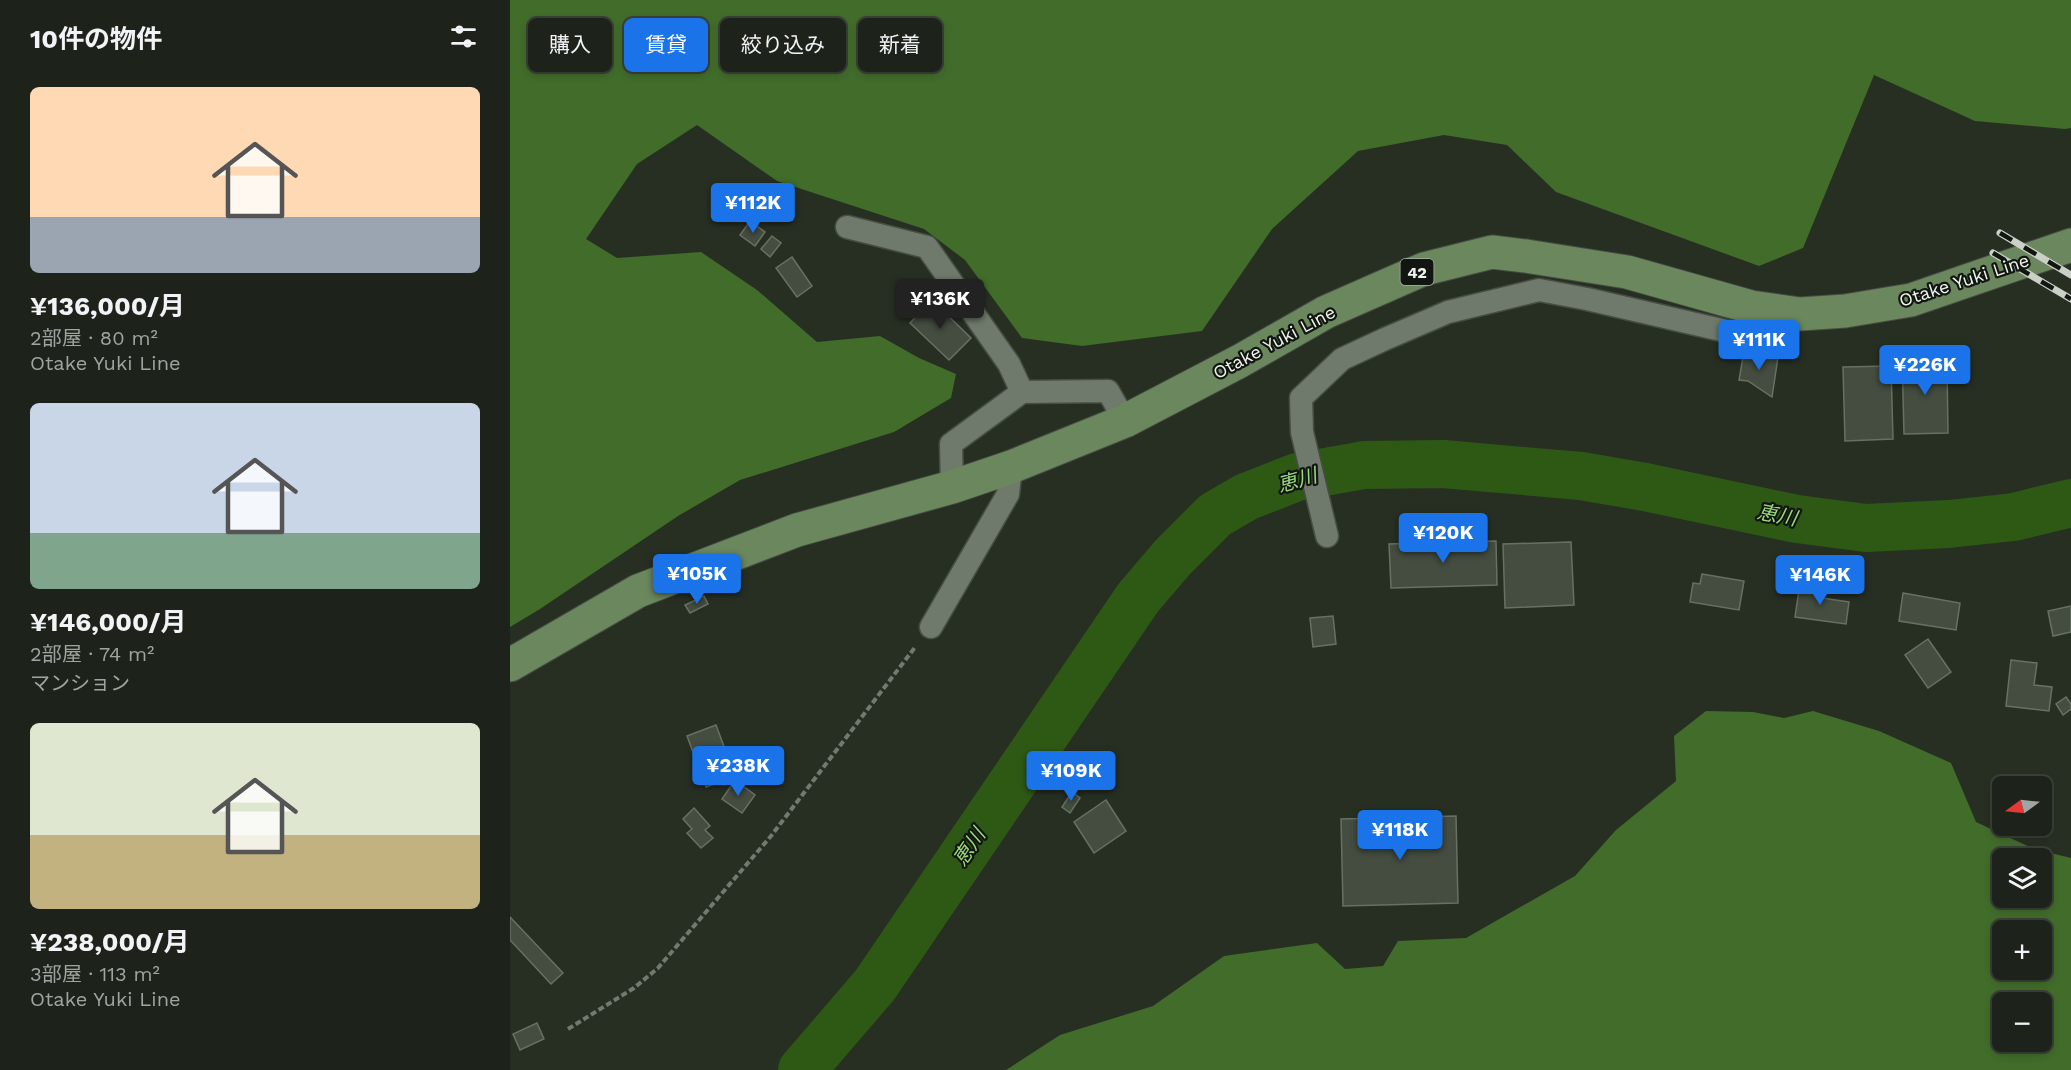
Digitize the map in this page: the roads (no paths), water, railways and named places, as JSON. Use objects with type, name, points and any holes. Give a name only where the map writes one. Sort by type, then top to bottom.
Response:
[{"type":"main road","name":"Otake Yuki Line","points":[[510,665],[638,591],[797,530],[952,487],[1011,467],[1125,421],[1240,361],[1326,312],[1425,269],[1492,252],[1526,255],[1627,272],[1752,307],[1800,314],[1845,311],[1911,300],[2071,245]]},
{"type":"street","points":[[847,227],[927,247],[1009,364],[1022,392]]},
{"type":"street","points":[[1328,536],[1302,432],[1300,398],[1342,359],[1448,312],[1539,290],[1587,298],[1730,332],[1763,331],[1800,314]]},
{"type":"street","points":[[952,487],[951,444],[1022,392],[1108,391],[1125,421]]},
{"type":"street","points":[[932,627],[1008,495],[1011,467]]},
{"type":"waterway","name":"恵川","points":[[802,1070],[875,985],[1138,598],[1173,557],[1215,515],[1246,497],[1297,477],[1364,465],[1443,464],[1581,476],[1797,519],[1866,528],[1949,524],[2014,517],[2071,503]]},
{"type":"railway","points":[[2000,233],[2071,275]]},
{"type":"railway","points":[[1993,253],[2071,299]]}]
